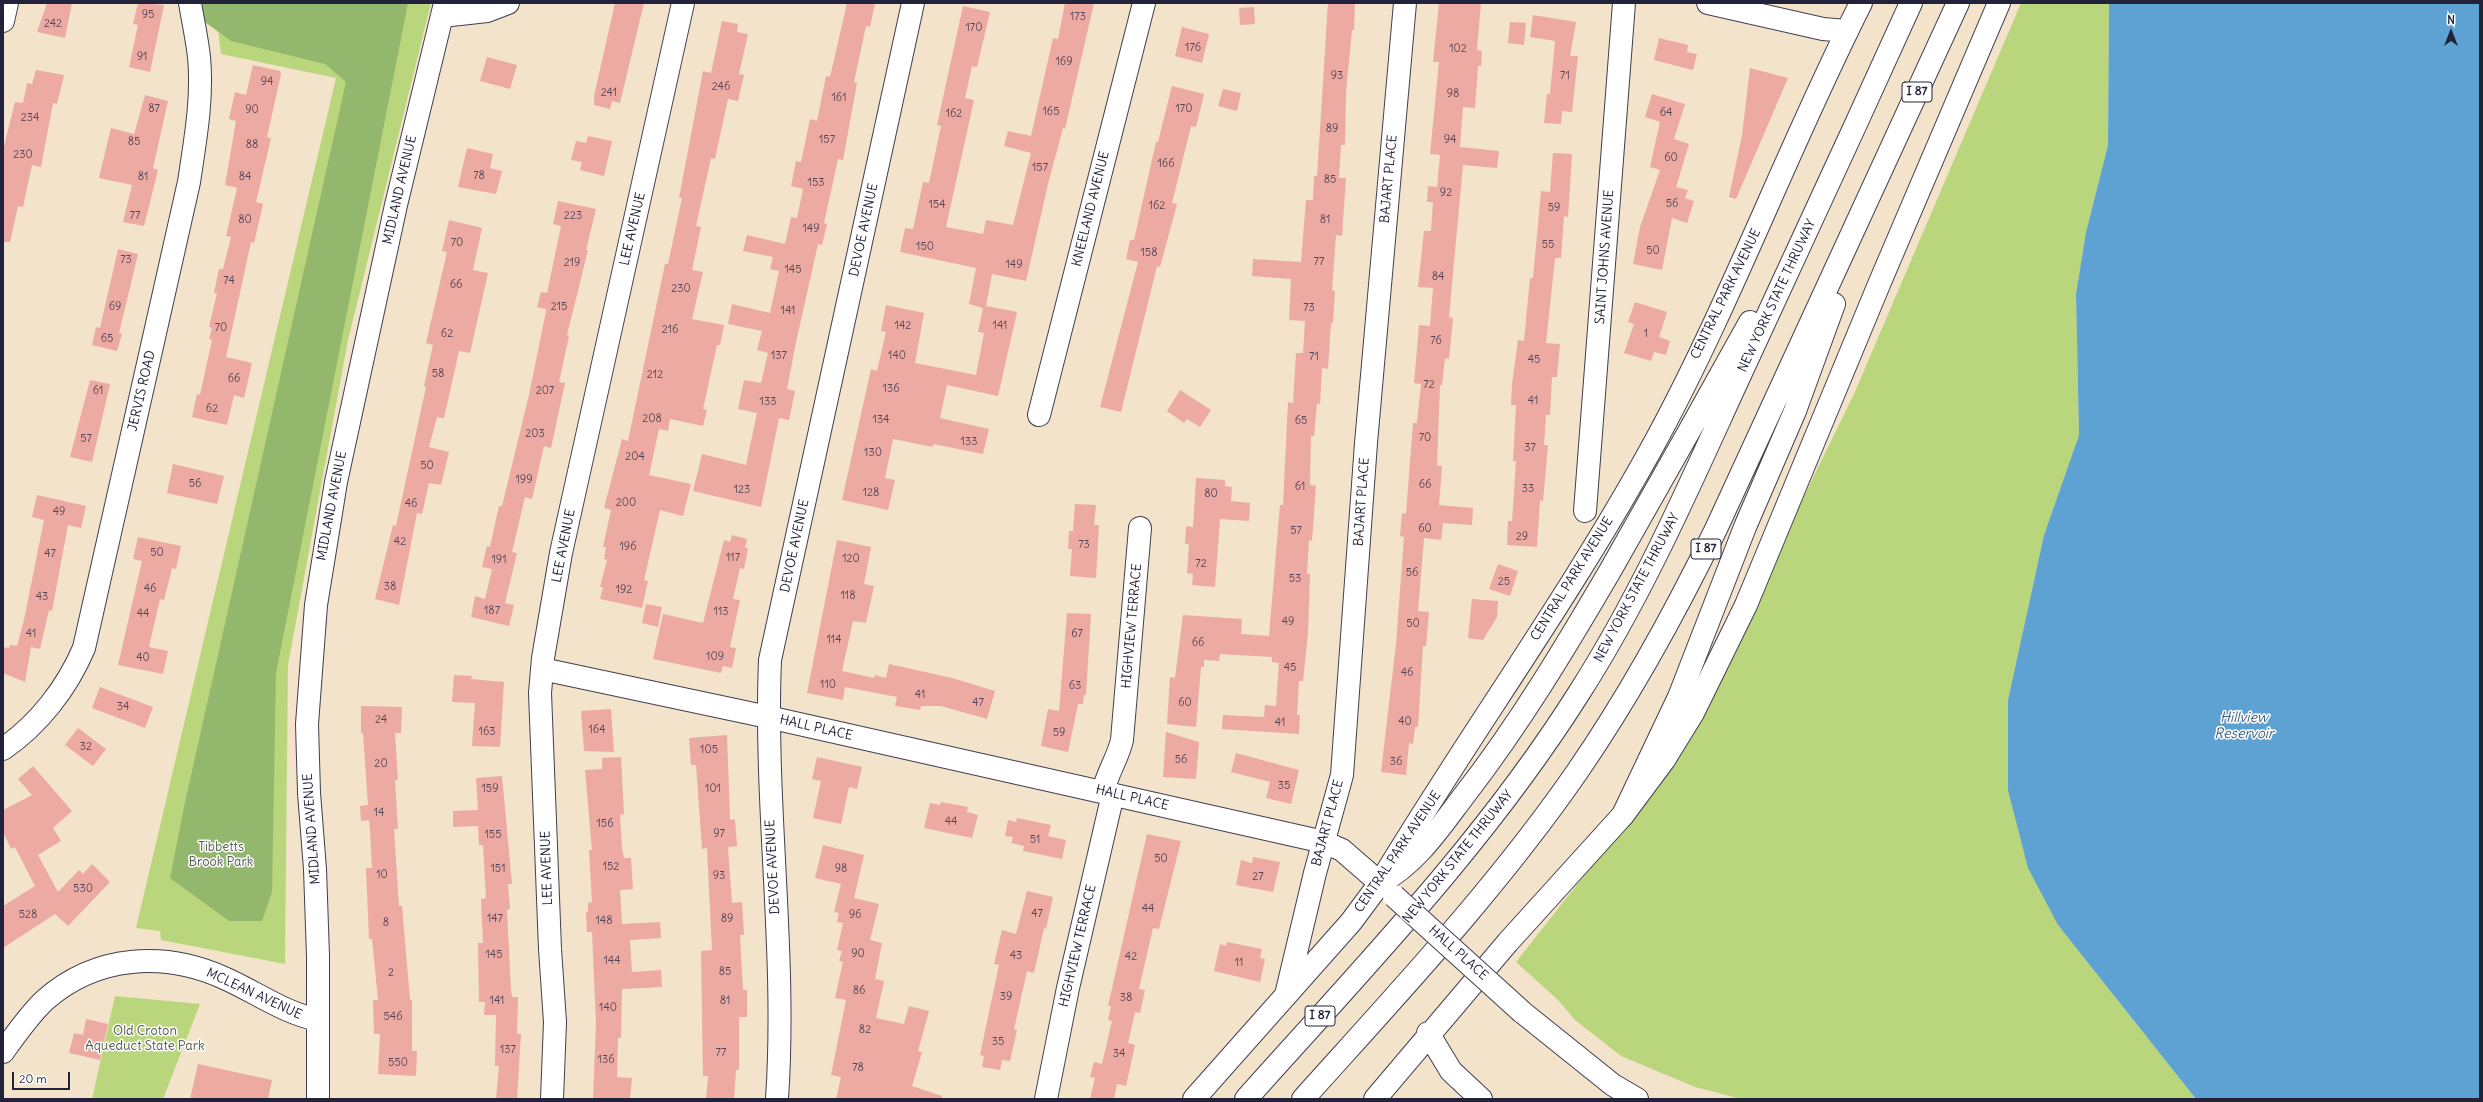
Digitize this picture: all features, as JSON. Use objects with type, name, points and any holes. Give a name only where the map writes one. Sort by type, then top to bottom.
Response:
[{"type":"main road","points":[[3,20],[7,3]]},
{"type":"main road","name":"JERVIS ROAD","points":[[3,749],[38,719],[74,673],[84,648],[189,182],[197,132],[199,92],[199,58],[190,3]]},
{"type":"main road","points":[[443,9],[487,11],[508,3]]},
{"type":"main road","name":"LEE AVENUE","points":[[552,1099],[555,1066],[555,1022],[550,949],[540,693],[542,669],[561,553],[683,3]]},
{"type":"main road","name":"DEVOE AVENUE","points":[[777,1099],[780,991],[768,717],[770,660],[913,3]]},
{"type":"main road","name":"KNEELAND AVENUE","points":[[1039,415],[1144,3]]},
{"type":"main road","name":"BAJART PLACE","points":[[1286,995],[1342,776],[1366,443],[1405,3]]},
{"type":"main road","name":"SAINT JOHNS AVENUE","points":[[1585,511],[1624,3]]},
{"type":"main road","points":[[1708,3],[1823,29],[1847,31]]},
{"type":"main road","name":"CENTRAL PARK AVENUE","points":[[1194,1099],[1351,922],[1387,890],[1585,561],[1655,441],[1752,242],[1861,3]]},
{"type":"main road","name":"NEW YORK STATE THRUWAY","points":[[1246,1099],[1395,934],[1456,863],[1519,782],[1580,691],[1617,630],[1650,568],[1911,3]]},
{"type":"main road","name":"I 87","points":[[1303,1099],[1488,889],[1564,791],[1615,715],[1685,592],[1713,536],[1958,3]]},
{"type":"main road","points":[[1375,1099],[1428,1033],[1623,815],[1664,760],[1694,713],[1746,604],[1880,282],[1999,3]]},
{"type":"main road","name":"MIDLAND AVENUE","points":[[318,1020],[317,917],[309,793],[307,724],[321,562],[336,482],[396,205],[443,9]]},
{"type":"main road","points":[[1387,890],[1404,868],[1424,847],[1487,766],[1533,699],[1638,522],[1830,180]]},
{"type":"main road","points":[[1623,815],[1679,697],[1745,527],[1794,411],[1876,181]]},
{"type":"main road","name":"HIGHVIEW TERRACE","points":[[1046,1099],[1108,793],[1107,776],[1119,752],[1122,740],[1140,528]]},
{"type":"main road","name":"HALL PLACE","points":[[542,669],[768,717],[1324,842],[1342,850],[1522,1012],[1613,1085],[1637,1099]]},
{"type":"main road","name":"MCLEAN AVENUE","points":[[3,1052],[34,1012],[57,991],[86,974],[130,961],[161,961],[194,967],[226,979],[297,1015],[318,1020],[318,1099]]},
{"type":"main road","points":[[1428,1033],[1451,1071],[1481,1099]]},
{"type":"green space","name":"Tibbetts Brook Park","points":[[199,3],[408,3],[276,673],[272,892],[262,921],[229,921],[170,878],[184,807],[346,82],[325,64],[231,41],[202,20]]},
{"type":"green space","name":"Tibbetts Brook Park","points":[[215,3],[431,3],[348,340],[288,665],[285,964],[161,940],[160,931],[136,928],[336,78],[221,54]]},
{"type":"green space","points":[[2021,3],[2109,3],[2108,145],[2086,232],[2076,294],[2079,435],[2044,535],[2008,700],[2058,925],[2196,1099],[1741,1099],[1695,1087],[1621,1056],[1575,1020],[1558,1000],[1516,962],[1609,844],[1684,741],[1854,394]]},
{"type":"green space","name":"Old Croton Aqueduct State Park","points":[[115,996],[200,1004],[163,1099],[92,1099]]},
{"type":"water","name":"Hillview Reservoir","points":[[2109,3],[2480,3],[2480,1099],[2196,1099],[2058,925],[2028,868],[2008,790],[2008,700],[2044,535],[2079,435],[2076,294],[2086,232],[2108,145]]},
{"type":"building","points":[[47,3],[72,3],[65,38],[37,32]]},
{"type":"building","points":[[138,3],[164,5],[150,72],[129,67],[138,25],[133,24]]},
{"type":"building","points":[[615,3],[644,3],[620,103],[612,101],[610,109],[594,105],[594,96]]},
{"type":"building","points":[[847,3],[875,3],[870,27],[866,26],[854,82],[857,83],[843,160],[838,159],[824,223],[827,224],[822,245],[818,244],[796,342],[787,389],[795,391],[789,420],[779,418],[761,507],[693,491],[702,454],[746,465],[757,413],[738,409],[744,380],[761,383],[768,353],[757,350],[762,331],[728,324],[732,304],[770,313],[779,271],[770,269],[773,257],[743,251],[747,235],[785,244],[791,217],[797,218],[803,189],[791,186],[796,161],[801,162],[810,119],[817,121],[826,76],[830,77]]},
{"type":"building","points":[[1065,3],[1094,3],[1065,129],[1063,128],[1048,184],[1026,281],[992,274],[986,306],[1017,312],[998,396],[947,385],[940,418],[989,429],[983,454],[933,444],[933,447],[893,439],[885,478],[895,480],[888,510],[842,500],[871,369],[877,371],[886,332],[881,331],[886,305],[924,313],[915,363],[976,375],[984,333],[978,332],[983,308],[969,304],[976,268],[900,252],[905,228],[913,229],[923,182],[929,183],[941,126],[937,125],[963,6],[990,12],[977,67],[972,66],[965,98],[974,100],[946,227],[983,234],[986,220],[1013,225],[1031,153],[1004,146],[1008,131],[1031,136],[1053,38],[1058,39]]},
{"type":"building","points":[[1328,3],[1355,3],[1354,30],[1352,30],[1346,92],[1345,145],[1341,145],[1339,178],[1346,178],[1342,236],[1336,235],[1332,290],[1335,291],[1333,323],[1331,323],[1328,369],[1322,368],[1320,404],[1317,404],[1314,436],[1311,436],[1310,485],[1316,486],[1312,541],[1309,540],[1307,574],[1310,574],[1308,633],[1303,681],[1299,681],[1297,715],[1300,715],[1299,734],[1222,729],[1223,715],[1264,717],[1265,705],[1276,706],[1279,663],[1272,662],[1272,657],[1220,654],[1219,661],[1204,660],[1204,667],[1201,667],[1196,727],[1167,724],[1170,677],[1175,678],[1183,615],[1242,619],[1241,634],[1269,636],[1280,505],[1283,505],[1288,402],[1293,403],[1296,353],[1303,353],[1305,321],[1289,320],[1291,279],[1252,276],[1253,259],[1301,262],[1306,200],[1313,200],[1314,176],[1317,176]]},
{"type":"building","points":[[1439,3],[1481,3],[1477,50],[1482,51],[1481,66],[1478,66],[1475,108],[1463,107],[1460,147],[1499,151],[1497,168],[1463,165],[1449,317],[1453,318],[1449,359],[1445,358],[1442,385],[1440,385],[1437,466],[1442,466],[1439,505],[1473,508],[1472,525],[1443,523],[1441,540],[1424,538],[1418,611],[1429,612],[1426,646],[1423,646],[1418,727],[1415,727],[1413,744],[1409,743],[1406,775],[1381,772],[1396,644],[1404,537],[1400,536],[1402,513],[1406,514],[1413,423],[1417,423],[1421,384],[1414,383],[1419,325],[1430,326],[1433,288],[1418,287],[1424,231],[1431,231],[1433,202],[1427,202],[1428,186],[1437,187],[1440,155],[1430,154],[1439,62],[1433,62]]},
{"type":"building","points":[[1254,7],[1255,24],[1240,25],[1239,8]]},
{"type":"building","points":[[1533,15],[1576,22],[1570,56],[1578,56],[1572,112],[1562,111],[1561,124],[1544,123],[1547,94],[1550,94],[1555,41],[1530,37]]},
{"type":"building","points":[[722,21],[738,24],[737,32],[748,34],[739,74],[744,75],[738,101],[728,99],[715,159],[711,158],[696,226],[701,227],[692,270],[703,272],[692,319],[724,325],[720,345],[717,345],[703,409],[707,410],[703,426],[670,419],[668,431],[659,429],[649,475],[691,484],[683,516],[660,510],[644,580],[648,581],[642,608],[600,599],[603,587],[600,587],[607,560],[604,559],[606,547],[603,547],[611,510],[604,508],[622,439],[628,441],[665,264],[668,264],[682,198],[679,198],[703,71],[711,73]]},
{"type":"building","points":[[1510,22],[1526,23],[1524,45],[1508,43]]},
{"type":"building","points":[[1182,27],[1209,34],[1202,63],[1175,56]]},
{"type":"building","points":[[1659,38],[1688,45],[1687,52],[1697,54],[1693,70],[1654,60]]},
{"type":"building","points":[[487,57],[517,65],[510,89],[480,81]]},
{"type":"building","points":[[253,65],[280,71],[281,74],[267,137],[271,138],[256,202],[263,204],[254,243],[251,242],[226,357],[252,363],[244,398],[234,395],[227,425],[192,417],[197,394],[200,395],[212,340],[209,339],[212,328],[209,327],[217,293],[214,293],[219,269],[223,269],[231,237],[226,236],[237,188],[225,185],[236,121],[229,119],[235,92],[246,95]]},
{"type":"building","points":[[1750,68],[1788,78],[1736,199],[1729,197],[1742,135]]},
{"type":"building","points":[[36,70],[64,75],[57,104],[53,103],[41,167],[32,165],[23,207],[18,206],[10,242],[3,242],[3,150],[15,102],[23,103],[27,83],[32,84]]},
{"type":"building","points":[[1172,86],[1204,94],[1196,127],[1191,126],[1172,203],[1177,204],[1160,267],[1157,266],[1121,412],[1100,407],[1138,262],[1126,259],[1130,240],[1134,240],[1156,142],[1158,142]]},
{"type":"building","points":[[1223,89],[1241,93],[1237,111],[1218,106]]},
{"type":"building","points":[[1652,94],[1685,104],[1674,139],[1689,144],[1676,187],[1688,190],[1685,198],[1694,201],[1687,223],[1672,218],[1662,270],[1633,264],[1640,227],[1660,170],[1650,167],[1660,122],[1645,117]]},
{"type":"building","points":[[145,95],[168,101],[153,168],[158,170],[144,226],[123,222],[132,185],[99,178],[111,128],[134,134]]},
{"type":"building","points":[[588,136],[612,141],[604,176],[580,170],[582,162],[571,160],[576,141],[586,143]]},
{"type":"building","points":[[467,148],[493,154],[490,168],[502,171],[496,194],[458,187]]},
{"type":"building","points":[[1553,153],[1572,154],[1568,217],[1564,216],[1561,258],[1555,258],[1546,343],[1560,344],[1557,377],[1552,377],[1550,415],[1546,415],[1544,445],[1548,445],[1543,501],[1540,500],[1537,547],[1507,545],[1508,521],[1512,521],[1516,461],[1513,461],[1516,405],[1511,405],[1512,384],[1518,340],[1524,341],[1530,278],[1533,278],[1541,191],[1550,192]]},
{"type":"building","points":[[558,201],[596,209],[586,250],[588,250],[567,335],[569,336],[559,382],[565,383],[551,448],[544,446],[532,499],[525,497],[512,552],[517,553],[505,603],[514,605],[509,626],[471,617],[475,596],[485,599],[492,569],[482,567],[487,546],[490,547],[499,506],[502,506],[529,395],[546,311],[546,309],[537,307],[541,292],[547,293],[561,226],[553,224]]},
{"type":"building","points":[[449,220],[482,228],[473,270],[488,273],[470,353],[459,351],[444,418],[437,417],[429,447],[449,452],[441,485],[429,483],[422,514],[417,513],[399,605],[375,599],[393,525],[396,526],[426,387],[424,386],[433,345],[426,343],[447,252],[442,251]]},
{"type":"building","points":[[118,249],[138,254],[119,333],[122,334],[117,351],[92,345],[96,327],[100,328]]},
{"type":"building","points":[[1635,302],[1667,312],[1659,337],[1670,341],[1666,355],[1654,352],[1651,361],[1624,353],[1634,324],[1628,322]]},
{"type":"building","points":[[90,380],[110,384],[92,462],[70,457]]},
{"type":"building","points":[[1180,390],[1211,410],[1200,427],[1187,419],[1184,423],[1167,411]]},
{"type":"building","points":[[173,464],[224,476],[217,504],[167,493]]},
{"type":"building","points":[[1196,478],[1225,480],[1225,486],[1232,487],[1231,501],[1250,503],[1249,521],[1220,519],[1215,587],[1192,585],[1193,574],[1187,573],[1189,544],[1185,544],[1186,526],[1193,527]]},
{"type":"building","points":[[37,495],[86,506],[81,528],[68,525],[52,611],[49,610],[40,649],[31,647],[25,682],[3,673],[3,647],[9,648],[10,645],[17,646],[24,620],[44,520],[32,517]]},
{"type":"building","points":[[1075,504],[1096,505],[1094,525],[1099,525],[1096,578],[1070,576],[1072,549],[1068,549],[1069,531],[1073,531]]},
{"type":"building","points":[[732,535],[747,539],[745,548],[748,548],[744,569],[740,568],[733,599],[740,600],[730,647],[736,648],[732,668],[723,666],[721,673],[653,659],[663,614],[703,623],[724,540],[730,542]]},
{"type":"building","points":[[138,537],[181,546],[176,569],[172,568],[164,600],[160,599],[149,647],[168,651],[163,674],[118,665],[142,561],[133,559]]},
{"type":"building","points":[[837,540],[871,547],[864,584],[874,586],[866,623],[853,621],[842,671],[874,678],[875,675],[886,678],[889,664],[952,678],[995,691],[987,719],[941,706],[921,706],[920,710],[895,706],[897,697],[845,687],[843,700],[807,693]]},
{"type":"building","points":[[1498,564],[1518,571],[1510,596],[1489,589]]},
{"type":"building","points":[[1472,599],[1498,601],[1497,617],[1483,640],[1468,638]]},
{"type":"building","points":[[646,604],[662,607],[658,627],[642,623]]},
{"type":"building","points":[[1067,613],[1091,614],[1086,695],[1084,695],[1083,704],[1078,704],[1068,752],[1041,746],[1048,709],[1059,711]]},
{"type":"building","points":[[454,675],[472,676],[471,679],[504,682],[500,747],[472,746],[475,703],[452,702]]},
{"type":"building","points":[[100,687],[153,707],[145,728],[92,708]]},
{"type":"building","points":[[361,706],[402,707],[401,733],[395,733],[398,780],[395,780],[398,829],[394,829],[399,906],[402,906],[410,1000],[412,1000],[412,1051],[417,1051],[416,1076],[378,1074],[380,1034],[374,1034],[373,1000],[378,1000],[372,939],[369,939],[366,868],[372,868],[370,831],[369,820],[361,821],[360,806],[368,805],[363,733],[361,733]]},
{"type":"building","points":[[611,709],[614,752],[584,751],[581,711]]},
{"type":"building","points":[[78,728],[106,749],[93,766],[65,745]]},
{"type":"building","points":[[1166,732],[1199,742],[1196,779],[1163,777]]},
{"type":"building","points":[[727,735],[730,820],[735,819],[737,846],[728,847],[732,903],[742,902],[744,935],[740,935],[743,990],[747,990],[747,1017],[739,1017],[739,1070],[736,1070],[734,1099],[706,1099],[708,1076],[703,1076],[701,951],[712,950],[707,848],[702,849],[696,765],[691,765],[689,738]]},
{"type":"building","points":[[1236,753],[1299,770],[1291,804],[1266,798],[1270,782],[1231,772]]},
{"type":"building","points":[[621,757],[624,814],[620,815],[622,848],[624,858],[631,858],[633,889],[620,890],[622,924],[660,922],[661,938],[630,940],[632,972],[661,970],[662,987],[622,989],[621,1038],[618,1038],[617,1077],[632,1078],[630,1099],[593,1099],[596,1023],[592,932],[587,932],[586,912],[588,912],[588,903],[592,902],[589,850],[592,850],[585,770],[602,769],[602,758]]},
{"type":"building","points":[[817,757],[862,767],[857,789],[849,787],[841,824],[813,818],[821,781],[812,779]]},
{"type":"building","points":[[33,766],[72,811],[53,828],[61,841],[38,855],[58,892],[79,870],[83,874],[92,864],[110,882],[68,926],[55,914],[3,948],[3,906],[35,886],[15,847],[11,849],[3,832],[3,810],[32,795],[18,779]]},
{"type":"building","points":[[502,776],[512,884],[508,884],[510,909],[507,910],[511,990],[512,997],[518,997],[517,1034],[521,1034],[517,1099],[496,1099],[499,1066],[495,1066],[496,1015],[484,1015],[485,1002],[479,1002],[478,943],[483,943],[481,899],[486,898],[483,845],[479,845],[478,826],[453,827],[453,811],[478,810],[476,778]]},
{"type":"building","points":[[941,802],[968,807],[967,812],[978,815],[972,838],[924,828],[930,803],[940,805]]},
{"type":"building","points":[[1017,818],[1051,825],[1048,836],[1066,840],[1062,859],[1023,851],[1024,846],[1011,843],[1013,837],[1005,836],[1008,820],[1016,822]]},
{"type":"building","points":[[1147,834],[1181,841],[1159,929],[1153,928],[1139,989],[1145,990],[1140,1013],[1135,1012],[1128,1043],[1135,1045],[1126,1086],[1117,1084],[1114,1099],[1090,1099],[1095,1078],[1090,1077],[1094,1062],[1102,1064],[1112,1021],[1108,1020],[1111,1006],[1108,1006]]},
{"type":"building","points":[[823,845],[864,855],[854,898],[879,904],[870,940],[882,943],[875,979],[884,981],[876,1018],[904,1024],[909,1006],[929,1011],[918,1051],[922,1052],[912,1086],[942,1096],[941,1099],[836,1099],[841,1077],[831,1075],[846,1000],[835,998],[843,962],[839,961],[842,951],[837,950],[843,923],[837,922],[839,913],[834,912],[841,884],[815,878]]},
{"type":"building","points":[[1253,857],[1280,862],[1273,892],[1236,885],[1241,860],[1252,863]]},
{"type":"building","points":[[1027,891],[1053,897],[1046,929],[1044,928],[1034,973],[1027,971],[1014,1029],[1017,1030],[1010,1061],[1002,1060],[1000,1070],[982,1067],[984,1056],[980,1055],[999,965],[994,964],[1002,930],[1016,934]]},
{"type":"building","points":[[1227,942],[1262,949],[1260,958],[1265,959],[1260,982],[1214,971],[1220,944],[1226,946]]},
{"type":"building","points":[[86,1019],[108,1024],[100,1060],[69,1053],[74,1033],[83,1035]]},
{"type":"building","points":[[198,1064],[272,1080],[268,1099],[190,1099]]}]
